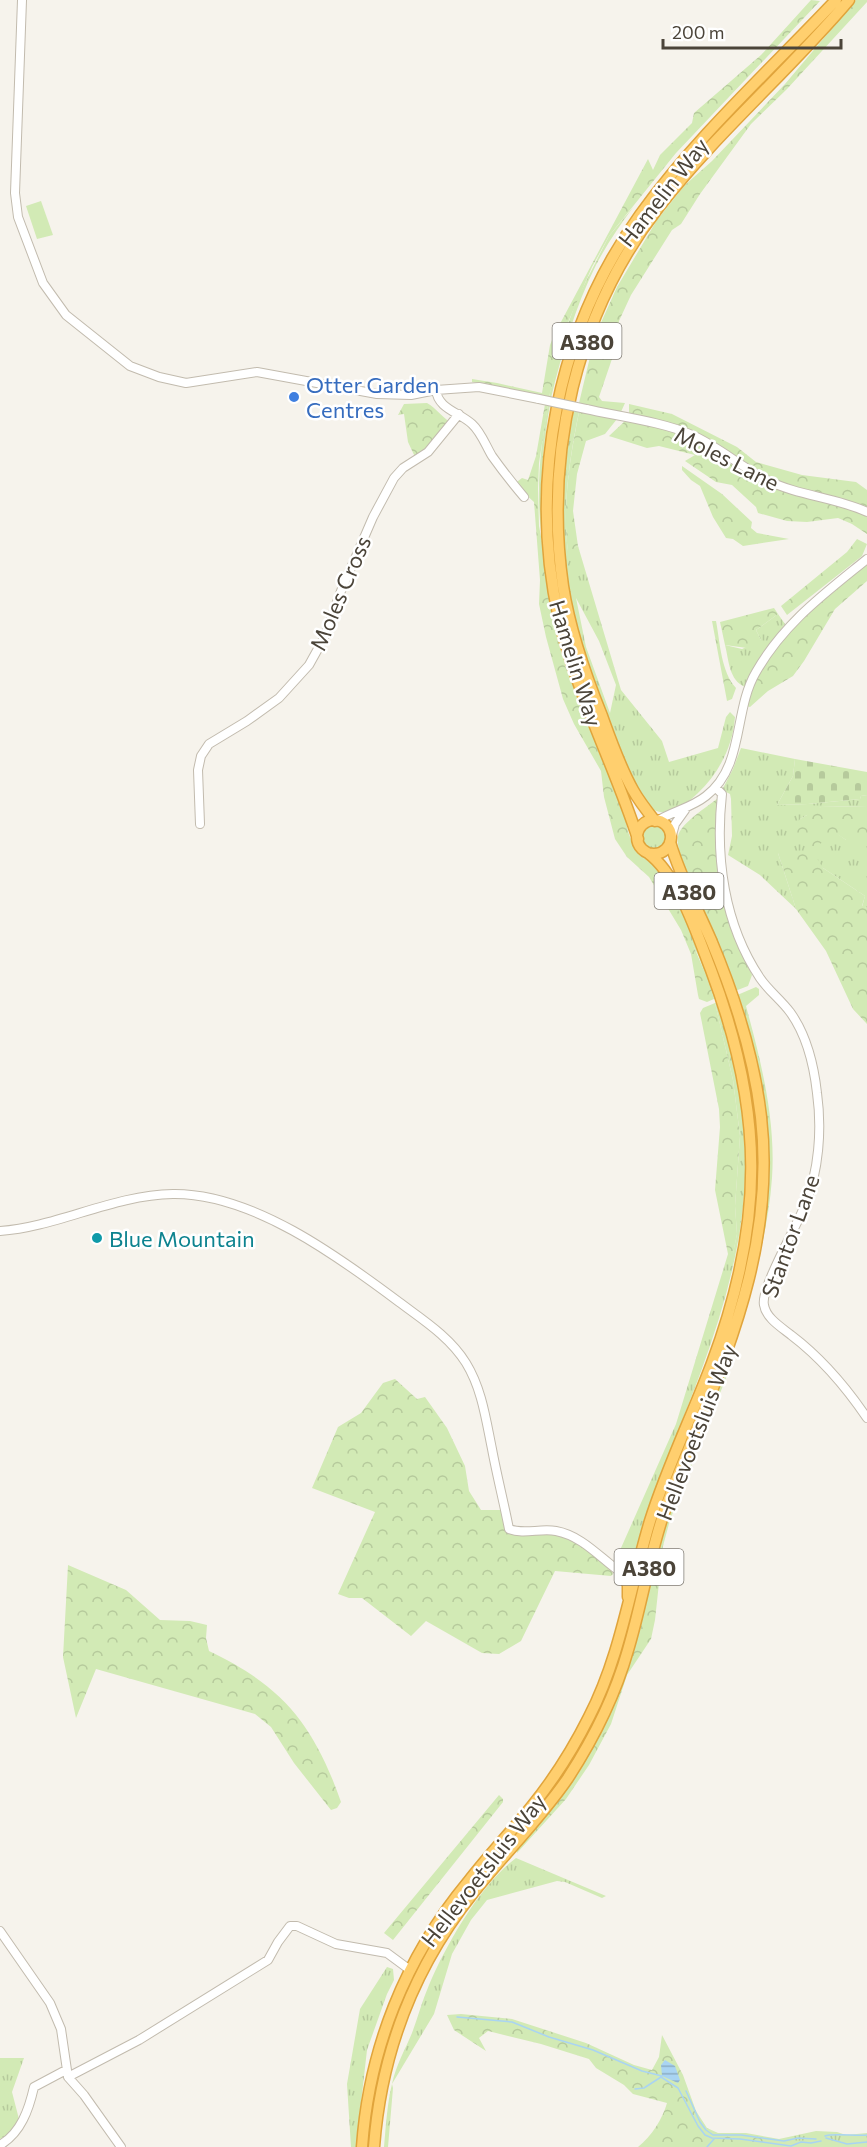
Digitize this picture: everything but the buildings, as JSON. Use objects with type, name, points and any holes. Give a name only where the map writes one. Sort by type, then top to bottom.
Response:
[{"type":"highway","name":"Hamelin Way","points":[[638,839],[629,810],[577,679],[555,598],[547,501],[555,414],[566,370],[584,316],[629,230],[688,155],[836,0]]},
{"type":"highway","name":"Hamelin Way","points":[[656,821],[633,790],[595,700],[575,642],[564,589],[558,495],[562,445],[571,392],[600,308],[627,255],[659,208],[724,131],[849,0]]},
{"type":"highway","points":[[656,821],[668,827],[671,840],[662,852],[648,853],[641,847],[638,839],[642,826],[656,821]]},
{"type":"highway","name":"Hellevoetsluis Way","points":[[374,2147],[379,2102],[390,2054],[404,2012],[420,1975],[462,1907],[564,1783],[584,1753],[607,1710],[628,1653],[662,1519],[738,1321],[752,1270],[760,1229],[764,1178],[758,1092],[740,1018],[718,958],[674,855],[671,840]]},
{"type":"highway","name":"Hellevoetsluis Way","points":[[362,2147],[366,2103],[375,2062],[391,2012],[410,1970],[449,1906],[555,1776],[575,1744],[601,1692],[617,1650],[660,1491],[712,1363],[733,1301],[747,1233],[752,1169],[746,1091],[726,1011],[704,952],[672,877],[659,861],[648,853]]},
{"type":"highway","points":[[628,1612],[628,1585],[623,1574],[640,1563]]},
{"type":"street","points":[[22,0],[16,126],[16,206],[43,283],[66,315],[130,366],[175,381],[186,383],[257,372],[377,394],[411,395],[436,390],[437,398],[442,404],[459,414],[476,429],[493,457],[524,497]]},
{"type":"street","name":"Moles Lane","points":[[436,390],[479,387],[586,409],[691,435],[767,480],[793,491],[826,498],[867,512]]},
{"type":"street","name":"Moles Cross","points":[[200,824],[198,770],[201,756],[209,744],[279,698],[309,665],[324,638],[345,581],[373,517],[394,478],[403,468],[428,452],[459,414]]},
{"type":"street","points":[[656,821],[685,810],[716,788],[733,756],[747,691],[771,647],[790,624],[867,559]]},
{"type":"street","name":"Stantor Lane","points":[[716,788],[722,794],[720,856],[731,914],[742,943],[760,978],[796,1023],[813,1070],[817,1093],[819,1140],[806,1204],[763,1303],[777,1324],[824,1365],[867,1418]]},
{"type":"street","points":[[671,840],[675,824],[685,810]]},
{"type":"street","points":[[0,1231],[27,1227],[92,1208],[153,1195],[176,1194],[228,1203],[260,1214],[325,1249],[438,1331],[456,1348],[465,1361],[482,1400],[509,1529],[518,1532],[544,1529],[569,1535],[596,1551],[623,1574]]},
{"type":"street","points":[[0,2145],[13,2136],[22,2123],[34,2087],[139,2040],[268,1960],[290,1926],[297,1926],[336,1944],[387,1953],[410,1970]]},
{"type":"street","points":[[0,1930],[50,2003],[61,2029],[67,2073],[121,2147]]},
{"type":"green space","points":[[811,0],[820,1],[676,153],[609,236],[592,267],[569,320],[549,397],[472,382],[472,379],[542,393],[550,345],[554,335],[648,159],[653,170],[660,155],[692,123],[694,113],[761,55]]},
{"type":"green space","points":[[856,0],[867,0],[867,2],[787,89],[751,124],[681,224],[672,230],[631,295],[619,321],[614,353],[599,397],[602,401],[625,403],[620,414],[579,403],[595,336],[617,287],[657,220],[685,185],[712,161],[785,84]]},
{"type":"green space","points":[[41,201],[53,235],[37,239],[26,206]]},
{"type":"green space","points":[[634,206],[619,227],[588,281],[570,330],[551,398],[549,397],[563,338],[577,299],[609,236]]},
{"type":"green space","points":[[427,403],[450,422],[430,445],[415,457],[408,442],[404,414],[398,415],[404,404]]},
{"type":"green space","points":[[545,404],[548,405],[539,463],[539,526],[554,619],[566,661],[626,816],[630,837],[666,882],[709,982],[714,999],[707,1002],[699,999],[691,954],[681,930],[649,877],[627,857],[615,839],[604,797],[601,771],[574,724],[563,699],[546,637],[539,604],[540,580],[534,502],[514,484],[522,478],[528,480],[536,456]]},
{"type":"green space","points":[[629,404],[672,414],[737,447],[756,462],[802,475],[856,482],[867,490],[867,507],[770,478],[718,444],[692,432],[629,416]]},
{"type":"green space","points":[[548,405],[550,405],[542,478],[544,552],[539,478]]},
{"type":"green space","points":[[573,410],[579,412],[568,481],[566,534],[568,551],[578,546],[621,690],[662,741],[669,762],[718,748],[726,717],[730,712],[735,717],[728,749],[712,777],[684,805],[672,811],[654,810],[644,801],[634,782],[600,701],[573,620],[562,559],[564,484]],"holes":[[[576,598],[599,641],[616,685],[610,713],[586,647]]]},
{"type":"green space","points":[[579,412],[617,419],[605,434],[586,441],[577,474],[573,511],[578,546],[568,552],[566,499]]},
{"type":"green space","points":[[625,421],[688,436],[765,482],[855,509],[867,516],[867,534],[838,518],[807,522],[787,521],[758,513],[756,507],[732,485],[716,482],[685,461],[695,455],[659,446],[647,448],[609,436]]},
{"type":"green space","points":[[682,466],[722,494],[752,522],[751,528],[757,533],[789,539],[743,546],[733,539],[726,538],[713,517],[700,486],[682,470]]},
{"type":"green space","points":[[857,539],[867,544],[862,556],[787,615],[781,606],[847,552]]},
{"type":"green space","points":[[867,564],[867,581],[835,609],[793,676],[768,691],[750,707],[746,706],[749,693],[764,663],[786,632]]},
{"type":"green space","points":[[774,608],[778,614],[756,630],[761,640],[760,646],[754,649],[725,645],[720,622]]},
{"type":"green space","points":[[778,614],[785,624],[765,650],[745,687],[733,675],[725,645],[742,649],[761,640],[756,630]]},
{"type":"green space","points":[[712,621],[716,621],[724,665],[736,688],[732,699],[727,701]]},
{"type":"green space","points":[[741,748],[795,759],[793,776],[777,805],[860,799],[861,796],[867,795],[867,806],[821,807],[800,819],[831,829],[846,840],[867,840],[867,908],[862,907],[865,896],[823,868],[778,853],[796,909],[760,875],[728,855],[732,836],[731,799],[730,794],[722,790]]},
{"type":"green space","points":[[795,759],[867,772],[867,795],[861,796],[860,799],[777,805],[793,776]]},
{"type":"green space","points":[[718,798],[716,835],[721,885],[752,975],[748,986],[735,991],[691,888],[679,848],[680,831]]},
{"type":"green space","points":[[867,806],[867,840],[846,840],[831,830],[816,850],[801,844],[791,832],[800,819],[807,815],[808,810],[821,807]]},
{"type":"green space","points":[[655,825],[664,828],[667,837],[664,846],[655,849],[646,846],[643,837],[646,828]]},
{"type":"green space","points":[[638,850],[654,859],[667,877],[716,998],[714,999],[699,957],[650,860]]},
{"type":"green space","points":[[790,851],[815,855],[823,868],[865,896],[862,906],[867,908],[867,1024],[853,1009],[826,951],[796,909],[778,853]]},
{"type":"green space","points":[[756,987],[759,989],[759,995],[746,1006],[766,1091],[772,1134],[772,1178],[767,1221],[734,1348],[742,1314],[765,1153],[735,996]]},
{"type":"green space","points":[[718,1002],[736,1073],[744,1127],[745,1187],[740,1229],[721,1311],[694,1391],[656,1488],[637,1548],[628,1562],[620,1565],[614,1564],[676,1424],[728,1254],[733,1253],[737,1234],[735,1206],[740,1136],[733,1080],[715,1003]]},
{"type":"green space","points":[[715,1003],[733,1080],[740,1136],[735,1206],[737,1234],[733,1254],[728,1254],[715,1190],[720,1127],[719,1109],[700,1013],[703,1008]]},
{"type":"green space","points":[[726,1363],[729,1364],[726,1378],[670,1520],[663,1546],[651,1639],[627,1675],[611,1724],[589,1765],[566,1799],[517,1853],[516,1847],[601,1724],[656,1545]]},
{"type":"green space","points":[[395,1379],[417,1399],[425,1397],[447,1428],[465,1466],[469,1491],[481,1510],[503,1510],[508,1532],[514,1534],[554,1533],[567,1536],[587,1548],[611,1568],[613,1574],[611,1576],[555,1571],[521,1641],[499,1654],[482,1653],[426,1621],[411,1636],[362,1598],[349,1598],[338,1594],[375,1512],[312,1488],[338,1427],[361,1413],[383,1383]]},
{"type":"green space","points":[[68,1565],[126,1590],[160,1620],[190,1621],[207,1625],[206,1638],[209,1651],[235,1664],[276,1694],[307,1730],[331,1775],[341,1802],[337,1808],[331,1810],[294,1763],[271,1727],[255,1714],[96,1669],[76,1718],[63,1657]]},
{"type":"green space","points":[[499,1795],[503,1802],[393,1940],[384,1933]]},
{"type":"green space","points":[[516,1858],[606,1896],[602,1898],[565,1882],[557,1881],[487,1900],[471,1920],[452,1954],[434,2014],[392,2084],[427,1991],[445,1952],[477,1900]]},
{"type":"green space","points":[[387,1967],[393,1969],[394,1980],[367,2050],[356,2147],[351,2147],[347,2084],[360,2009]]},
{"type":"green space","points":[[461,2014],[512,2019],[586,2043],[634,2065],[652,2070],[659,2057],[662,2035],[683,2075],[696,2111],[707,2128],[718,2133],[746,2133],[779,2139],[779,2147],[638,2147],[656,2127],[667,2103],[633,2094],[624,2085],[596,2068],[589,2059],[541,2044],[488,2031],[479,2038],[486,2051],[454,2030],[447,2015]]},
{"type":"green space","points":[[0,2058],[24,2058],[12,2092],[20,2123],[0,2139]]},
{"type":"green space","points":[[392,2084],[388,2147],[384,2147],[388,2107]]},
{"type":"green space","points":[[816,2131],[846,2135],[867,2133],[867,2147],[779,2147],[779,2139]]},
{"type":"water","points":[[665,2060],[675,2066],[680,2080],[678,2083],[662,2076],[661,2065]]},
{"type":"waterway","points":[[457,2017],[512,2022],[549,2037],[593,2050],[642,2071],[662,2076]]},
{"type":"waterway","points":[[661,2077],[678,2088],[698,2126],[705,2135],[712,2138],[740,2139],[791,2146],[801,2142],[821,2141]]},
{"type":"waterway","points":[[635,2089],[644,2088],[661,2077]]},
{"type":"waterway","points":[[686,2091],[700,2122],[713,2135],[741,2135],[784,2141],[798,2138],[816,2139]]},
{"type":"waterway","points":[[825,2136],[867,2135]]},
{"type":"waterway","points":[[826,2138],[847,2144],[867,2142]]},
{"type":"waterway","points":[[707,2147],[714,2139]]},
{"type":"place","name":"Otter Garden Centres","points":[[294,397]]},
{"type":"place","name":"Blue Mountain","points":[[97,1238]]}]
